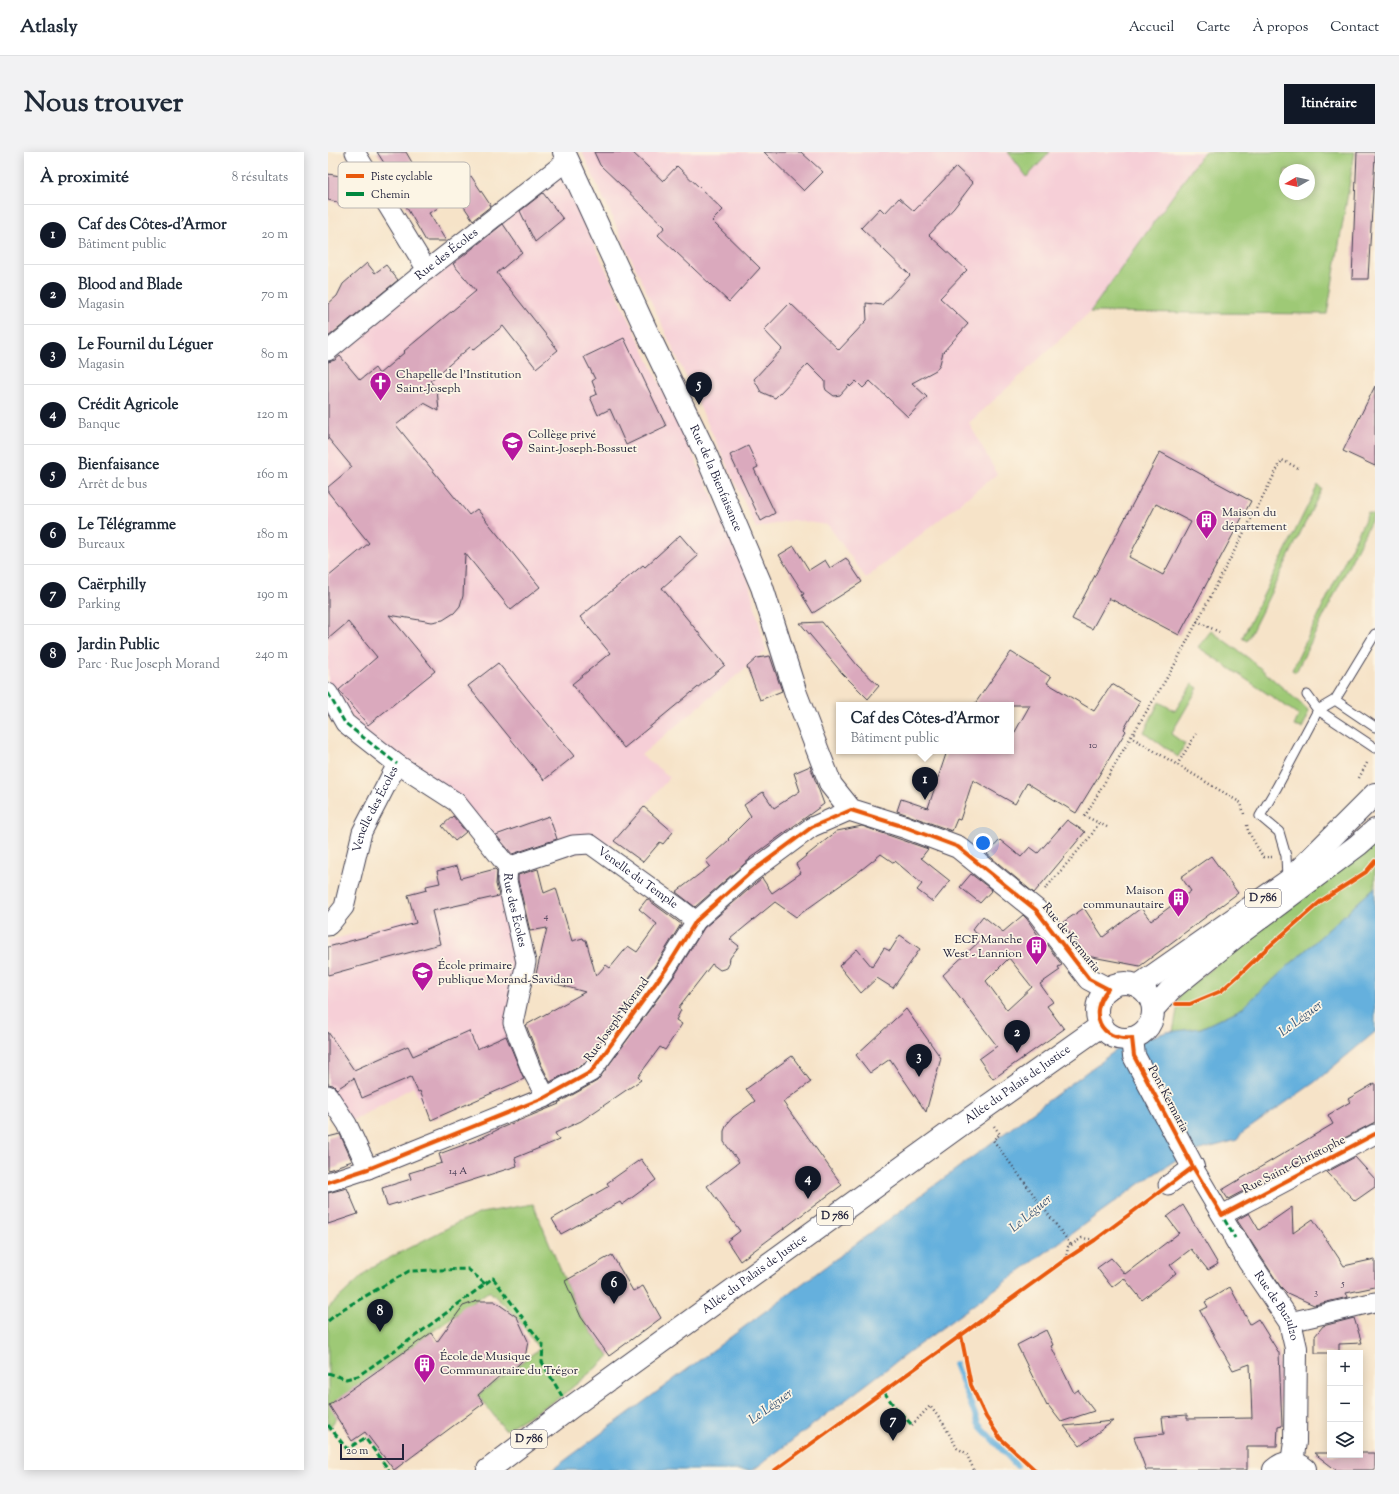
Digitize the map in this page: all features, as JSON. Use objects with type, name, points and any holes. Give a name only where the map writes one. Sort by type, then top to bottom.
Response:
[{"type":"main road","name":"Rue de la Bienfaisance","points":[[566,156],[646,330],[704,450],[762,587],[796,694],[831,784],[851,810]]},
{"type":"main road","name":"D 786","points":[[1138,986],[1288,881],[1375,794]]},
{"type":"main road","name":"Rue de Kermaria","points":[[851,810],[905,827],[958,847],[1036,910],[1089,979],[1108,989]]},
{"type":"main road","name":"D 786","points":[[1153,1009],[1170,990],[1239,934],[1358,845],[1375,830]]},
{"type":"main road","points":[[1122,983],[1138,986],[1146,992],[1151,1000],[1153,1009],[1151,1022],[1133,1047],[1122,1039],[1106,1032],[1097,1013],[1098,1004],[1102,996],[1108,989],[1122,983]]},
{"type":"main road","name":"Allée du Palais de Justice","points":[[488,1470],[628,1366],[948,1134],[1102,1026]]},
{"type":"main road","name":"Pont Kermaria","points":[[1133,1047],[1193,1167]]},
{"type":"main road","name":"Rue de Buzulzo","points":[[1235,1238],[1290,1322],[1296,1348],[1295,1442],[1291,1468]]},
{"type":"street","points":[[355,152],[361,162]]},
{"type":"street","name":"Rue des Écoles","points":[[328,351],[566,156]]},
{"type":"street","points":[[389,208],[427,270]]},
{"type":"street","name":"Venelle des Écoles","points":[[328,693],[345,723],[397,764],[362,832],[344,907],[328,926]]},
{"type":"street","name":"Rue des Écoles","points":[[397,764],[456,802],[508,866],[507,881],[526,962],[514,1023],[531,1069],[546,1097]]},
{"type":"street","name":"Rue Joseph Morand","points":[[328,1182],[368,1169],[546,1097],[591,1072],[666,969],[696,921],[750,873],[812,827],[851,810]]},
{"type":"street","name":"Venelle du Temple","points":[[508,866],[573,845],[590,844],[696,921]]},
{"type":"street","points":[[332,1100],[347,1124],[368,1169]]},
{"type":"street","name":"Rue Saint-Christophe","points":[[1222,1215],[1375,1134]]},
{"type":"street","points":[[1168,1185],[1193,1167]]},
{"type":"street","name":"Rue de Buzulzo","points":[[1193,1167],[1235,1238]]},
{"type":"street","points":[[1290,1322],[1375,1302]]},
{"type":"lane","points":[[1288,881],[1286,856],[1279,832],[1260,816],[1318,710],[1335,700],[1375,634]]},
{"type":"lane","points":[[1307,695],[1318,710],[1375,748]]},
{"type":"lane","points":[[1335,700],[1375,727]]},
{"type":"lane","points":[[1358,845],[1375,822]]},
{"type":"path","points":[[1107,827],[1085,816],[1174,666],[1282,460],[1298,468]]},
{"type":"path","points":[[1197,621],[1218,632]]},
{"type":"path","points":[[1178,765],[1196,734]]},
{"type":"path","points":[[1131,737],[1241,803],[1244,815]]},
{"type":"path","points":[[1357,780],[1375,748]]},
{"type":"path","points":[[1246,822],[1248,831],[1263,857],[1286,856]]},
{"type":"path","points":[[1031,906],[1090,837],[1099,823]]},
{"type":"path","points":[[1334,893],[1366,872],[1375,861]]},
{"type":"path","points":[[1183,1004],[1190,1004],[1221,990],[1315,906]]},
{"type":"path","points":[[1000,1134],[993,1140],[1071,1245]]},
{"type":"path","points":[[1066,1259],[1068,1247],[1071,1245],[1082,1238],[1095,1240]]},
{"type":"path","points":[[912,1425],[930,1406],[943,1423],[957,1448],[966,1453],[974,1470]]},
{"type":"shaded area","points":[[582,152],[1355,152],[1327,314],[1090,312],[969,423],[997,474],[866,578],[828,525],[792,520],[756,528]]},
{"type":"shaded area","name":"Collège privé Saint-Joseph-Bossuet","points":[[559,170],[744,563],[766,651],[641,755],[670,777],[606,850],[513,861],[362,731],[328,684],[328,361]]},
{"type":"shaded area","name":"École primaire publique Morand-Savidan","points":[[507,893],[523,962],[509,1024],[529,1076],[431,1120],[413,1087],[350,1122],[328,1090],[328,941],[414,916]]},
{"type":"green space","points":[[1008,152],[1050,152],[1027,177]]},
{"type":"green space","points":[[1204,152],[1355,152],[1327,314],[1090,312]]},
{"type":"green space","points":[[1318,485],[1322,489],[1247,641],[1242,638]]},
{"type":"green space","points":[[1368,513],[1374,515],[1296,672],[1292,670]]},
{"type":"green space","points":[[1211,631],[1251,660],[1308,710],[1307,718],[1302,728],[1294,726],[1299,715],[1198,647]]},
{"type":"green space","points":[[1192,684],[1198,688],[1171,734],[1185,744],[1178,757],[1144,732],[1159,702],[1175,711]]},
{"type":"green space","points":[[1375,837],[1375,887],[1241,1009],[1201,1028],[1173,1032],[1180,994]]},
{"type":"green space","points":[[533,1204],[579,1314],[609,1357],[562,1396],[505,1430],[478,1395],[539,1349],[516,1316],[489,1291],[330,1405],[337,1417],[328,1430],[328,1308],[372,1267],[457,1223],[481,1213]]},
{"type":"water","name":"Le Léguer","points":[[1375,887],[1375,1032],[1315,1082],[1241,1134],[1237,1140],[1200,1150],[1176,1160],[1145,1180],[917,1346],[753,1470],[552,1470],[1123,1045],[1167,1032],[1201,1028],[1241,1009]]},
{"type":"building","points":[[377,152],[406,152],[412,162],[383,162]]},
{"type":"building","points":[[594,152],[632,152],[663,181],[677,166],[723,210],[712,221],[760,268],[729,302],[658,235],[665,227],[600,165]]},
{"type":"building","points":[[764,152],[801,152],[823,172],[804,191]]},
{"type":"building","points":[[1357,152],[1375,152],[1368,279],[1352,279]]},
{"type":"building","points":[[956,167],[973,183],[954,208],[929,235],[967,270],[940,298],[968,324],[943,352],[940,364],[936,370],[912,383],[927,397],[908,417],[870,381],[863,388],[856,381],[850,387],[849,385],[840,395],[834,396],[826,390],[825,381],[808,364],[775,398],[761,392],[754,379],[782,349],[764,330],[790,303],[839,350],[867,320],[866,303],[882,305],[910,275],[861,228],[880,208],[885,213],[899,198],[914,211]]},
{"type":"building","points":[[328,174],[338,176],[338,204],[337,202],[328,200]]},
{"type":"building","points":[[471,176],[491,206],[473,220],[465,208],[470,208]]},
{"type":"building","points":[[543,193],[563,219],[535,242],[520,211]]},
{"type":"building","points":[[407,208],[438,208],[429,213],[446,241],[426,241]]},
{"type":"building","points":[[503,224],[522,252],[497,273],[558,350],[536,368],[503,326],[473,350],[470,347],[430,381],[437,389],[439,411],[424,403],[396,425],[469,515],[477,509],[540,587],[511,610],[465,553],[463,596],[460,606],[454,613],[443,620],[432,622],[389,615],[435,671],[368,725],[339,690],[377,657],[348,622],[328,639],[328,577],[369,543],[328,492],[328,487],[352,467],[328,438],[328,362],[335,360],[340,356],[360,380],[375,368],[379,374],[405,352],[404,351],[476,291],[453,264]]},
{"type":"building","points":[[367,263],[375,273],[386,265],[398,280],[328,337],[328,304],[337,296],[343,284]]},
{"type":"building","points":[[624,338],[666,426],[626,445],[610,409],[598,415],[590,397],[597,394],[592,381],[595,379],[584,357]]},
{"type":"building","points":[[1375,386],[1375,466],[1343,451]]},
{"type":"building","points":[[748,446],[758,467],[754,469],[775,513],[761,521],[730,455]]},
{"type":"building","name":"Maison du département","points":[[1160,452],[1251,501],[1179,635],[1109,598],[1092,629],[1072,619]],"holes":[[[1156,504],[1191,522],[1163,575],[1129,557]]]},
{"type":"building","points":[[680,535],[698,556],[662,588],[725,665],[624,748],[572,684],[610,653],[580,617],[643,565],[645,567]]},
{"type":"building","points":[[794,546],[809,570],[825,560],[830,568],[846,558],[862,582],[813,613],[802,595],[804,594],[779,555]]},
{"type":"building","points":[[822,622],[857,665],[879,686],[868,699],[842,673],[800,623]]},
{"type":"building","points":[[1011,652],[1051,677],[1047,683],[1094,711],[1112,684],[1140,701],[1124,729],[1126,731],[1076,813],[1027,783],[1015,804],[973,780],[960,820],[957,819],[952,831],[897,811],[901,799],[928,808],[946,754],[1014,754],[1014,734],[1030,705],[1014,705],[1014,702],[976,702]]},
{"type":"building","points":[[770,656],[782,691],[760,700],[747,667],[757,658]]},
{"type":"building","points":[[498,663],[574,756],[544,780],[468,686]]},
{"type":"building","points":[[810,766],[824,804],[750,858],[695,907],[676,892],[710,866],[706,861],[729,840],[728,839],[751,816],[744,805],[763,792],[774,808],[800,791],[794,773]]},
{"type":"building","points":[[644,807],[673,832],[663,844],[660,842],[643,862],[614,841]]},
{"type":"building","points":[[453,816],[466,832],[455,841],[442,826]]},
{"type":"building","points":[[549,816],[557,839],[512,854],[496,835]]},
{"type":"building","points":[[1067,820],[1085,832],[1034,893],[987,854],[1000,840],[1021,857],[1030,847],[1038,853]]},
{"type":"building","points":[[862,826],[928,849],[921,858],[950,881],[933,902],[917,890],[922,884],[895,861],[894,863],[881,854],[796,917],[775,902],[730,939],[739,946],[730,958],[727,968],[720,970],[712,964],[678,1008],[681,1010],[676,1020],[682,1024],[665,1050],[660,1047],[638,1077],[641,1080],[581,1121],[555,1133],[559,1140],[515,1158],[517,1166],[387,1206],[382,1188],[411,1179],[409,1173],[442,1163],[439,1154],[477,1140],[501,1128],[559,1104],[558,1103],[597,1081],[675,975],[704,928],[762,878],[772,893],[801,873],[796,864],[837,831]]},
{"type":"building","points":[[1211,856],[1238,893],[1140,966],[1087,956],[1062,923],[1084,908],[1103,937],[1141,908],[1151,921],[1191,891],[1181,877]]},
{"type":"building","points":[[457,866],[461,878],[495,869],[497,871],[496,884],[499,896],[432,911],[440,944],[328,975],[328,947],[416,923],[408,895],[427,890],[426,886],[440,883],[437,871]]},
{"type":"building","points":[[538,869],[544,893],[556,888],[572,941],[583,938],[586,940],[596,976],[606,965],[610,968],[628,946],[637,952],[657,924],[639,909],[647,899],[681,924],[657,963],[584,1064],[550,1082],[541,1064],[526,1025],[585,992],[535,978],[547,928],[530,931],[518,875]]},
{"type":"building","points":[[971,874],[992,890],[980,903],[960,887]]},
{"type":"building","points":[[1023,915],[1062,965],[1058,967],[1060,970],[1040,984],[1053,1002],[1047,1006],[1064,1029],[993,1079],[979,1059],[997,1046],[943,975],[983,938],[972,930],[983,916],[1003,932]],"holes":[[[1009,958],[1032,987],[1007,1010],[986,981]]]},
{"type":"building","points":[[900,935],[920,949],[893,988],[877,978],[861,993],[839,966],[857,949],[872,967],[884,948],[890,951]]},
{"type":"building","points":[[906,1009],[941,1058],[926,1112],[890,1059],[870,1073],[856,1055]]},
{"type":"building","points":[[469,1031],[477,1049],[506,1036],[524,1079],[431,1120],[420,1091],[418,1092],[411,1077],[362,1098],[354,1078],[337,1089],[333,1085],[328,1084],[328,1032],[354,1070],[408,1046],[413,1056]]},
{"type":"building","points":[[792,1056],[811,1082],[783,1102],[842,1185],[740,1261],[727,1241],[740,1231],[707,1186],[739,1162],[724,1142],[724,1131],[727,1124],[733,1117],[755,1101],[746,1089]]},
{"type":"building","points":[[1375,1083],[1375,1122],[1228,1199],[1222,1190],[1333,1124],[1328,1115],[1350,1102],[1348,1099]]},
{"type":"building","points":[[340,1134],[352,1161],[328,1170],[328,1137]]},
{"type":"building","points":[[1355,1157],[1375,1179],[1375,1187],[1355,1201],[1327,1172]]},
{"type":"building","points":[[641,1159],[656,1180],[622,1205],[620,1202],[561,1234],[552,1219],[609,1186],[607,1183]]},
{"type":"building","points":[[347,1188],[358,1214],[328,1224],[328,1193]]},
{"type":"building","points":[[1183,1205],[1218,1264],[1208,1270],[1191,1249],[1170,1265],[1176,1273],[1142,1300],[1124,1278],[1112,1287],[1097,1268],[1111,1258],[1125,1274],[1179,1233],[1167,1217]]},
{"type":"building","points":[[1292,1207],[1293,1233],[1313,1219],[1344,1266],[1375,1259],[1375,1287],[1346,1293],[1348,1297],[1314,1305],[1287,1293],[1280,1286],[1237,1220],[1249,1213],[1259,1230]]},
{"type":"building","points":[[612,1255],[633,1291],[643,1286],[661,1318],[609,1356],[581,1317],[565,1281]]},
{"type":"building","points":[[1230,1287],[1250,1324],[1258,1319],[1279,1353],[1282,1426],[1278,1427],[1277,1446],[1247,1446],[1247,1470],[1146,1470],[1134,1437],[1164,1434],[1162,1417],[1187,1415],[1187,1419],[1252,1418],[1250,1364],[1233,1370],[1200,1311],[1208,1307],[1205,1302]]},
{"type":"building","name":"École de Musique Communautaire du Trégor","points":[[477,1301],[494,1301],[517,1317],[528,1341],[525,1358],[514,1369],[503,1373],[478,1395],[484,1403],[394,1470],[365,1432],[352,1441],[329,1405],[431,1333],[437,1342],[463,1306]]},
{"type":"building","points":[[1354,1318],[1362,1343],[1339,1344],[1339,1350],[1327,1350],[1327,1353],[1315,1353],[1315,1336],[1323,1326]]},
{"type":"building","points":[[1046,1330],[1053,1345],[1051,1346],[1074,1393],[1078,1390],[1094,1411],[1061,1422],[1048,1405],[1047,1406],[1017,1345]]},
{"type":"building","points":[[1113,1421],[1080,1446],[1064,1426]]},
{"type":"building","points":[[1314,1453],[1327,1453],[1327,1458],[1363,1458],[1363,1453],[1375,1453],[1375,1470],[1336,1470]]},
{"type":"waterway","points":[[955,1364],[979,1425],[1017,1466]]},
{"type":"marked path","points":[[328,693],[345,723],[397,764]]},
{"type":"marked path","points":[[1220,1212],[1235,1238]]},
{"type":"marked path","points":[[328,1321],[343,1309],[409,1271],[468,1269],[485,1284]]},
{"type":"marked path","points":[[328,1373],[346,1379],[358,1376],[418,1334],[493,1278],[543,1345],[542,1362],[562,1396]]},
{"type":"marked path","points":[[884,1392],[894,1406],[912,1425]]},
{"type":"marked path","points":[[328,1425],[347,1449],[365,1438],[389,1470]]},
{"type":"cycle path","points":[[328,1182],[368,1169],[546,1097],[591,1072],[666,969],[696,921],[750,873],[812,827],[851,810],[905,827],[958,847],[1036,910],[1089,979],[1108,989],[1098,1007],[1100,1024],[1112,1035],[1121,1038],[1132,1038],[1134,1056],[1193,1167],[1222,1215],[1375,1134]]},
{"type":"cycle path","points":[[1176,1004],[1190,1004],[1221,991],[1321,901],[1366,872],[1375,861]]},
{"type":"cycle path","points":[[775,1470],[1066,1259],[1095,1240],[1193,1167]]},
{"type":"cycle path","points":[[961,1335],[971,1385],[986,1417],[1000,1438],[1035,1470]]},
{"type":"place","name":"Chapelle de l'Institution Saint-Joseph","points":[[380,402]]},
{"type":"place","name":"Bienfaisance","points":[[699,405]]},
{"type":"place","name":"Collège privé Saint-Joseph-Bossuet","points":[[512,462]]},
{"type":"place","name":"Maison du département","points":[[1206,540]]},
{"type":"place","name":"Caf des Côtes-d'Armor","points":[[925,800]]},
{"type":"place","name":"Maison communautaire","points":[[1179,918]]},
{"type":"place","name":"ECF Manche West - Lannion","points":[[1037,966]]},
{"type":"place","name":"École primaire publique Morand-Savidan","points":[[422,992]]},
{"type":"place","name":"Blood and Blade","points":[[1017,1053]]},
{"type":"place","name":"Le Fournil du Léguer","points":[[919,1077]]},
{"type":"place","name":"Crédit Agricole","points":[[808,1199]]},
{"type":"place","name":"Le Télégramme","points":[[614,1304]]},
{"type":"place","name":"Jardin Public","points":[[380,1332]]},
{"type":"place","name":"École de Musique Communautaire du Trégor","points":[[425,1384]]},
{"type":"place","name":"Caërphilly","points":[[893,1441]]}]
